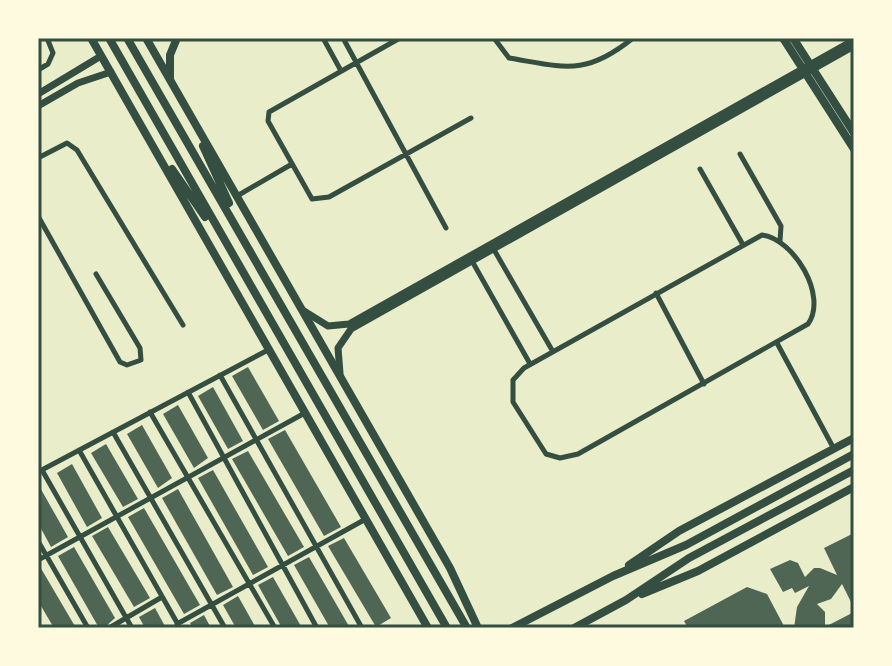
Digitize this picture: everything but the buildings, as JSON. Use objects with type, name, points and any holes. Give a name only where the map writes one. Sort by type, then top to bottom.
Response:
[{"type":"main road","points":[[91,38],[303,414],[428,628]]},
{"type":"main road","points":[[109,38],[447,628]]},
{"type":"main road","points":[[127,38],[467,628]]},
{"type":"main road","points":[[146,38],[450,568],[478,628]]},
{"type":"main road","points":[[170,80],[170,55],[177,38]]},
{"type":"main road","points":[[783,38],[854,133]]},
{"type":"main road","points":[[793,38],[807,69],[854,149]]},
{"type":"main road","points":[[182,101],[249,248]]},
{"type":"main road","points":[[145,130],[233,257]]},
{"type":"main road","points":[[613,576],[679,531],[854,438]]},
{"type":"main road","points":[[512,628],[613,576],[686,545],[854,454]]},
{"type":"main road","points":[[574,628],[626,600],[689,558],[854,470]]},
{"type":"main road","points":[[626,600],[698,571],[854,487]]},
{"type":"street","points":[[38,70],[48,64],[53,53],[47,38]]},
{"type":"street","points":[[323,38],[340,69]]},
{"type":"street","points":[[343,38],[446,228]]},
{"type":"street","points":[[400,38],[340,69],[269,112],[268,121],[312,199],[322,200],[471,118]]},
{"type":"street","points":[[494,38],[509,58],[569,69],[607,54],[633,38]]},
{"type":"street","points":[[344,383],[337,357],[345,333],[854,40]]},
{"type":"street","points":[[302,309],[328,326],[349,324],[807,69],[854,46]]},
{"type":"street","points":[[38,94],[101,56]]},
{"type":"street","points":[[38,106],[78,83],[111,72]]},
{"type":"street","points":[[38,158],[67,143],[77,150],[183,325]]},
{"type":"street","points":[[740,154],[781,226],[780,241]]},
{"type":"street","points":[[237,196],[292,164]]},
{"type":"street","points":[[700,169],[742,243]]},
{"type":"street","points":[[38,216],[120,362],[135,363],[141,360],[140,348],[96,274]]},
{"type":"street","points":[[762,235],[780,241],[802,268],[811,287],[814,309],[808,324],[578,454],[552,457],[534,440],[513,402],[513,380],[529,362],[742,243],[762,235]]},
{"type":"street","points":[[493,248],[552,350]]},
{"type":"street","points":[[472,260],[529,362]]},
{"type":"street","points":[[656,293],[704,384]]},
{"type":"street","points":[[777,343],[834,449]]},
{"type":"street","points":[[132,628],[40,471],[268,350]]},
{"type":"street","points":[[220,375],[362,628]]},
{"type":"street","points":[[188,392],[317,628]]},
{"type":"street","points":[[150,412],[275,628]]},
{"type":"street","points":[[38,560],[303,414]]},
{"type":"street","points":[[113,432],[225,628]]},
{"type":"street","points":[[79,450],[179,626],[249,583],[364,520]]},
{"type":"street","points":[[38,541],[88,628]]},
{"type":"street","points":[[109,628],[162,597]]}]
